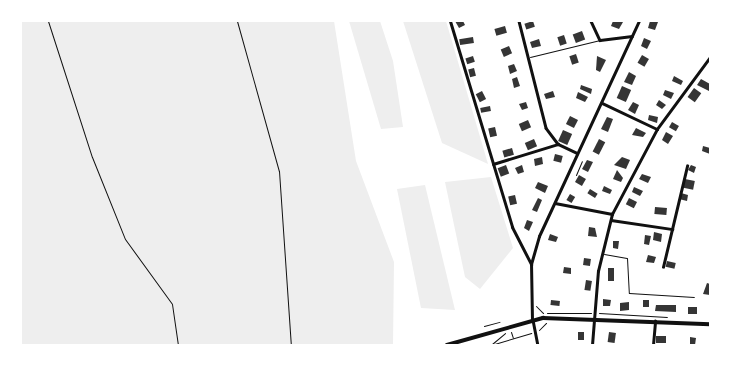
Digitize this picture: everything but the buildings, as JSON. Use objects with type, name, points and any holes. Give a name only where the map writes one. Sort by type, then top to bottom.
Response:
[{"type":"main road","points":[[446,345],[532,320],[596,316],[655,321],[710,323]]},
{"type":"street","points":[[450,21],[515,234],[531,264]]},
{"type":"street","points":[[519,21],[530,57],[546,128],[558,144],[577,153]]},
{"type":"street","points":[[591,21],[600,40],[632,36]]},
{"type":"street","points":[[538,345],[532,320],[531,264],[577,153],[602,103],[639,21]]},
{"type":"street","points":[[592,345],[603,253],[612,214],[657,129],[710,57]]},
{"type":"street","points":[[602,103],[657,129]]},
{"type":"street","points":[[493,164],[558,144]]},
{"type":"street","points":[[663,267],[687,166]]},
{"type":"street","points":[[555,203],[612,214]]},
{"type":"street","points":[[611,220],[672,230]]},
{"type":"street","points":[[653,345],[655,321]]},
{"type":"lane","points":[[530,57],[600,40]]},
{"type":"lane","points":[[603,253],[627,258],[629,293],[694,297]]},
{"type":"path","points":[[48,21],[92,157],[125,239],[172,304],[172,322],[178,345]]},
{"type":"path","points":[[238,21],[279,171],[291,345]]},
{"type":"path","points":[[576,175],[582,161]]},
{"type":"path","points":[[536,306],[544,313],[596,316],[666,317]]},
{"type":"path","points":[[484,326],[499,322]]},
{"type":"path","points":[[491,345],[536,332],[548,322]]},
{"type":"path","points":[[491,345],[510,329],[513,338]]},
{"type":"shaded area","points":[[21,21],[334,21],[356,161],[394,262],[393,345],[21,345]]},
{"type":"shaded area","points":[[349,21],[380,21],[393,61],[403,127],[381,129]]},
{"type":"shaded area","points":[[403,21],[446,21],[488,164],[442,143]]},
{"type":"shaded area","points":[[491,177],[513,248],[480,289],[465,277],[445,182]]},
{"type":"shaded area","points":[[425,185],[455,310],[421,308],[397,189]]}]
